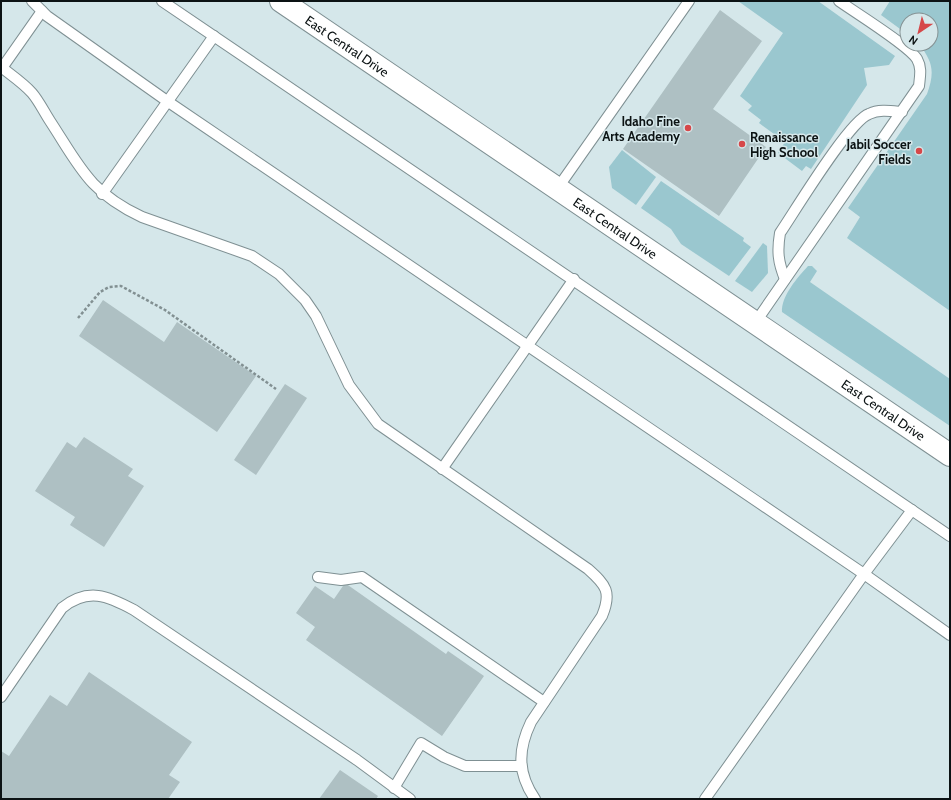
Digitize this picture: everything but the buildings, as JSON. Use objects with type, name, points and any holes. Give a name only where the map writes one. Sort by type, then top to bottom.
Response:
[{"type":"street","name":"East Central Drive","points":[[287,3],[557,189],[950,455]]},
{"type":"lane","points":[[32,1],[63,28],[167,101],[864,574],[950,634]]},
{"type":"lane","points":[[162,1],[574,279],[950,536]]},
{"type":"lane","points":[[557,189],[689,1]]},
{"type":"lane","points":[[755,323],[902,112],[918,86],[921,70],[916,58],[906,48],[839,1]]},
{"type":"lane","points":[[42,11],[1,67],[32,93],[71,156],[86,177],[102,194],[125,210],[252,256],[279,274],[305,300],[316,316],[349,385],[365,409],[386,431],[588,569],[600,579],[607,590],[608,603],[602,616],[544,702],[524,736],[521,750],[521,766],[525,782],[535,799]]},
{"type":"lane","points":[[102,194],[214,36]]},
{"type":"lane","points":[[786,279],[780,266],[777,251],[780,233],[851,128],[868,114],[886,110],[902,112]]},
{"type":"lane","points":[[442,469],[574,279]]},
{"type":"lane","points":[[705,799],[864,574],[912,510]]},
{"type":"lane","points":[[318,577],[341,580],[362,577],[544,702]]},
{"type":"lane","points":[[1,697],[62,608],[70,601],[99,595],[115,599],[134,610],[357,760],[410,799]]},
{"type":"lane","points":[[394,788],[421,743],[444,757],[465,766],[521,766]]},
{"type":"path","points":[[78,318],[100,292],[109,287],[121,286],[165,310],[276,389]]},
{"type":"shaded area","points":[[738,1],[818,1],[895,56],[889,65],[864,68],[867,85],[811,169],[806,166],[802,171],[778,153],[785,142],[759,123],[761,120],[748,110],[752,106],[740,96],[783,33]]},
{"type":"shaded area","name":"Jabil Soccer Fields","points":[[890,1],[950,1],[950,311],[847,238],[860,217],[848,208],[927,94],[932,73],[930,62],[925,52],[939,52],[939,12],[899,12],[899,28],[881,15]]},
{"type":"shaded area","points":[[622,150],[656,177],[636,205],[612,188],[609,167]]},
{"type":"shaded area","points":[[661,181],[744,238],[743,241],[751,247],[729,276],[681,244],[671,229],[641,208]]},
{"type":"shaded area","points":[[763,243],[767,246],[768,273],[752,292],[735,281]]},
{"type":"shaded area","points":[[808,266],[812,266],[817,271],[810,282],[950,379],[950,426],[782,312],[782,306],[787,293]]},
{"type":"place","name":"Idaho Fine Arts Academy","points":[[688,128]]},
{"type":"place","name":"Renaissance High School","points":[[742,144]]},
{"type":"place","name":"Jabil Soccer Fields","points":[[919,151]]}]
